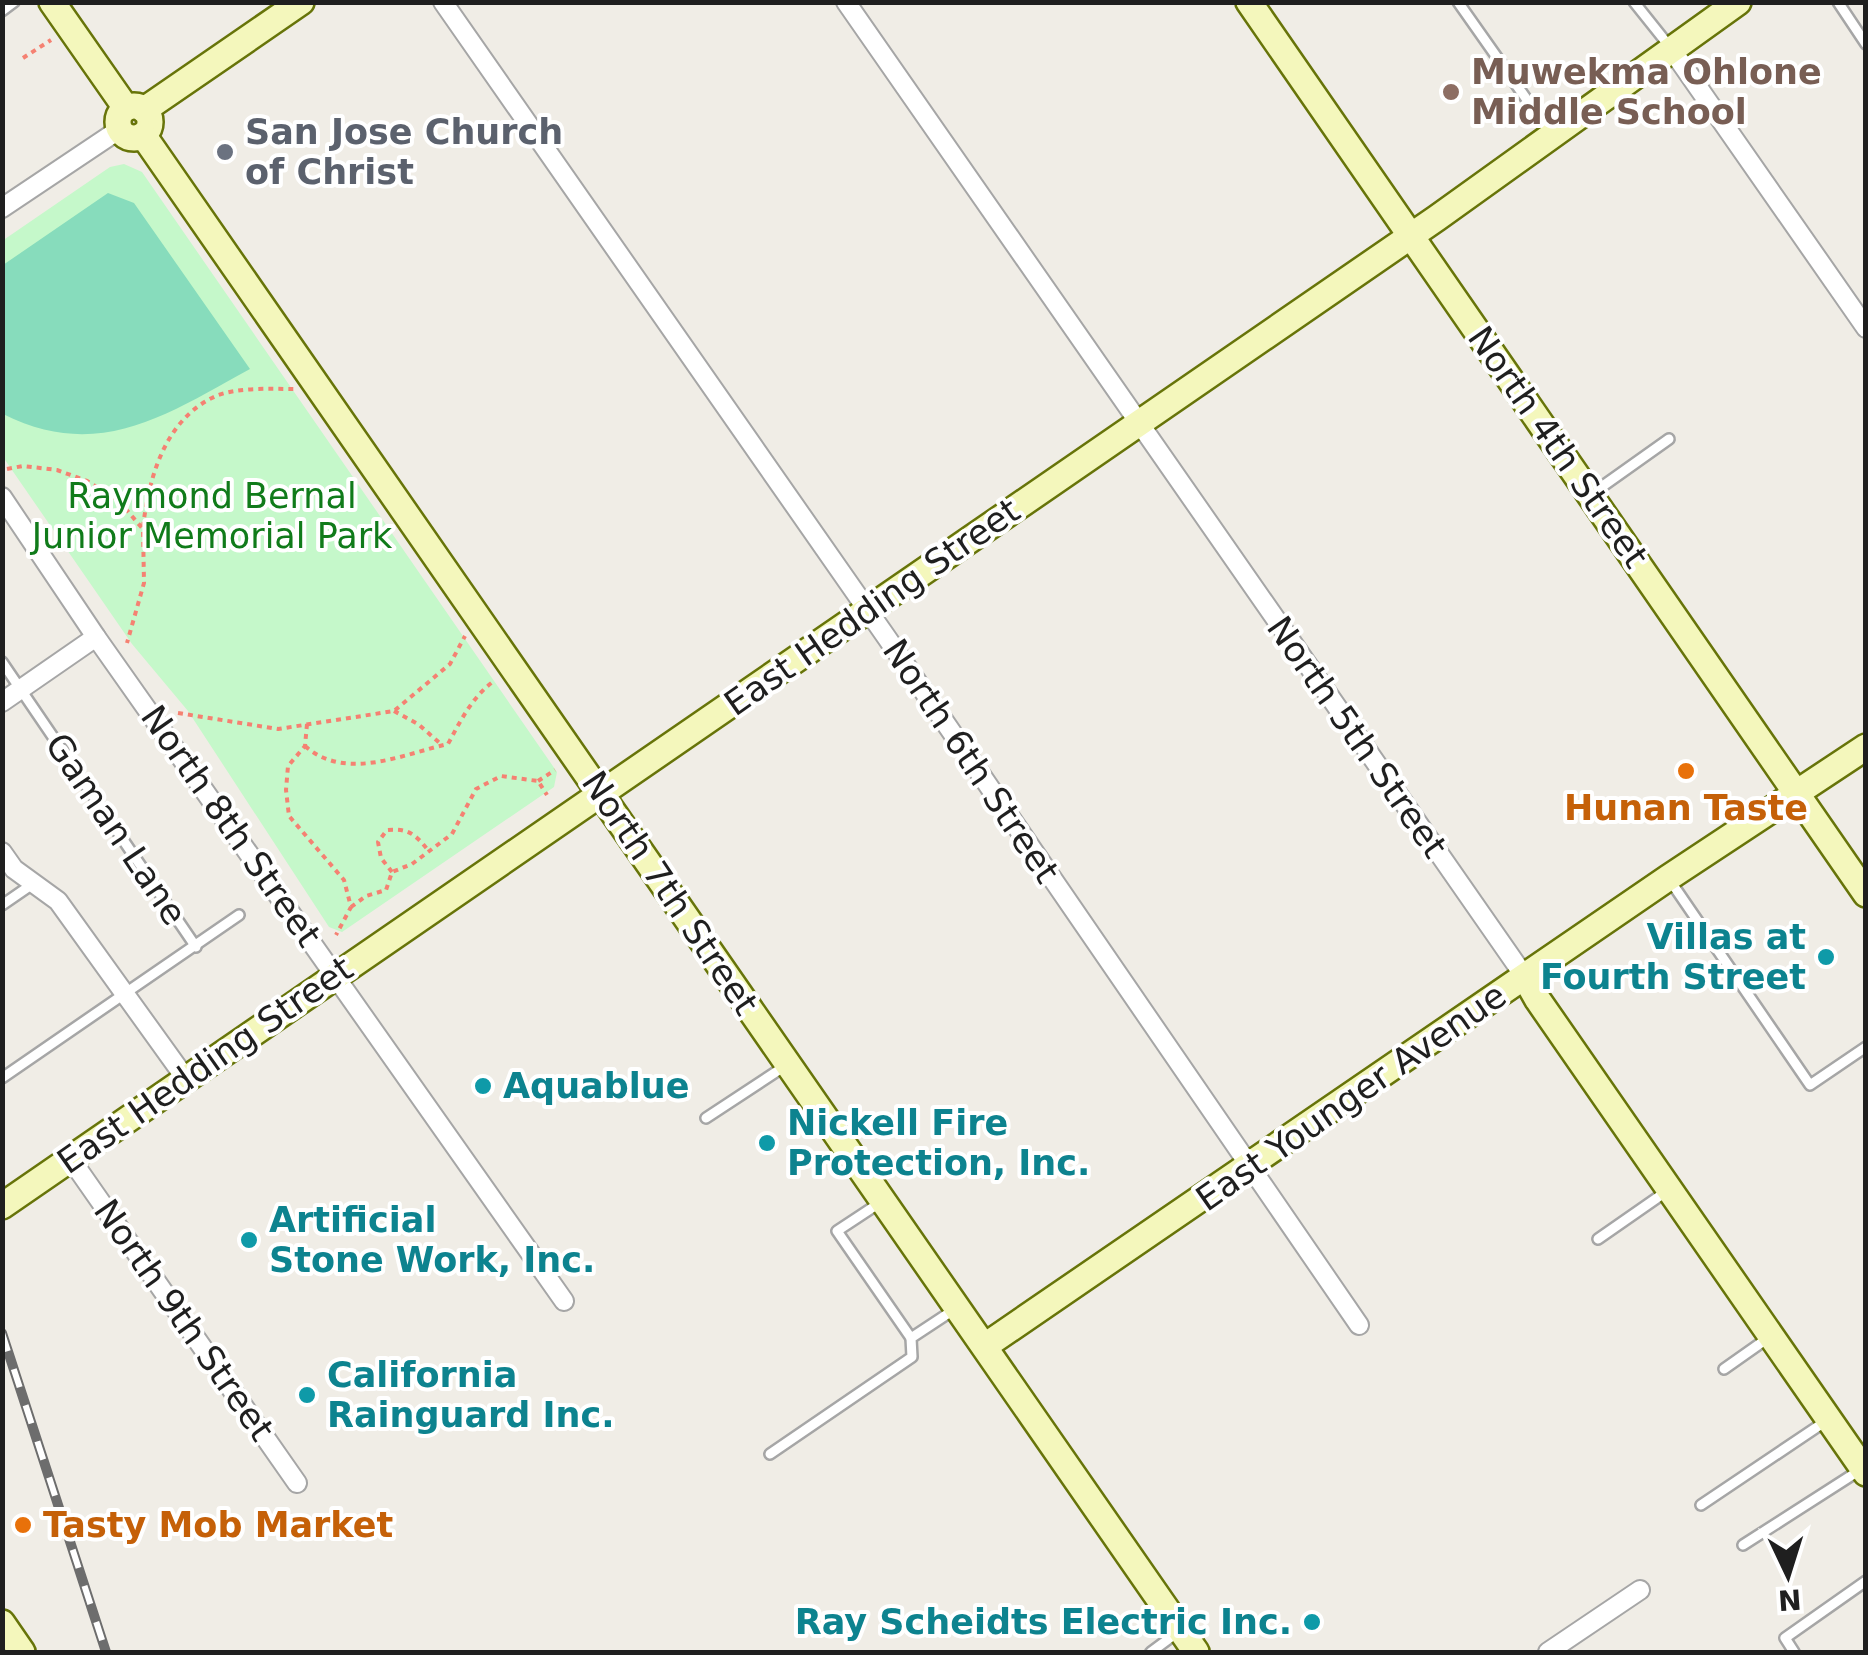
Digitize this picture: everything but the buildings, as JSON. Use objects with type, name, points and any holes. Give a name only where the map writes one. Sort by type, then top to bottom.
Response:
[{"type":"street","name":"North 7th Street","points":[[52,2],[1196,1652]]},
{"type":"street","points":[[2,208],[301,2]]},
{"type":"street","name":"North 6th Street","points":[[443,2],[1358,1325]]},
{"type":"street","name":"North 5th Street","points":[[846,2],[1864,1471]]},
{"type":"street","name":"North 4th Street","points":[[1249,2],[1866,894]]},
{"type":"street","name":"East Hedding Street","points":[[2,1206],[1411,235],[1738,2]]},
{"type":"street","points":[[1672,50],[1866,328]]},
{"type":"street","name":"North 8th Street","points":[[2,497],[96,638],[564,1301]]},
{"type":"street","points":[[2,702],[96,638]]},
{"type":"street","name":"East Younger Avenue","points":[[985,1346],[1866,746]]},
{"type":"street","points":[[2,852],[14,869],[58,901],[186,1079]]},
{"type":"street","name":"North 9th Street","points":[[70,1158],[297,1483]]},
{"type":"street","points":[[1548,1652],[1640,1590]]},
{"type":"street","points":[[2,1623],[22,1652]]},
{"type":"lane","points":[[2,10],[14,2]]},
{"type":"lane","points":[[1458,2],[1551,134]]},
{"type":"lane","points":[[1634,2],[1672,50]]},
{"type":"lane","points":[[1838,2],[1866,44]]},
{"type":"lane","points":[[1591,495],[1669,439]]},
{"type":"lane","name":"Gaman Lane","points":[[2,662],[196,946]]},
{"type":"lane","points":[[1668,878],[1810,1086],[1866,1047]]},
{"type":"lane","points":[[2,905],[34,883]]},
{"type":"lane","points":[[2,1078],[240,916]]},
{"type":"lane","points":[[706,1118],[787,1064]]},
{"type":"lane","points":[[1598,1239],[1669,1190]]},
{"type":"lane","points":[[770,1454],[912,1357],[910,1338],[837,1231],[883,1200]]},
{"type":"lane","points":[[910,1338],[958,1307]]},
{"type":"lane","points":[[1724,1368],[1770,1336]]},
{"type":"lane","points":[[1701,1505],[1828,1419]]},
{"type":"lane","points":[[1743,1545],[1864,1471]]},
{"type":"lane","points":[[1794,1652],[1785,1638],[1866,1581]]},
{"type":"lane","points":[[1152,1652],[1180,1630]]},
{"type":"path","points":[[22,58],[51,40]]},
{"type":"path","points":[[126,643],[144,583],[143,529],[148,490],[158,459],[172,435],[217,396],[268,388],[294,389]]},
{"type":"path","points":[[7,470],[23,466],[57,470],[88,481],[118,500],[143,529]]},
{"type":"path","points":[[178,713],[278,729],[394,710],[450,664],[465,636]]},
{"type":"path","points":[[305,746],[319,758],[354,763],[406,758],[448,744],[480,691],[510,666]]},
{"type":"path","points":[[394,710],[442,745]]},
{"type":"path","points":[[308,724],[305,746],[288,766],[289,816],[344,880],[351,906]]},
{"type":"path","points":[[336,936],[351,906],[386,890],[392,872],[412,864],[452,834],[476,789],[502,776],[538,781],[558,769]]},
{"type":"path","points":[[538,781],[546,795]]},
{"type":"path","points":[[392,872],[380,858],[378,842],[387,830],[402,828],[415,834],[428,850]]},
{"type":"green space","name":"Raymond Bernal Junior Memorial Park","points":[[124,164],[142,172],[557,772],[554,787],[342,932],[329,927],[188,711],[132,644],[3,457],[2,241],[110,167]]},
{"type":"green space","points":[[108,193],[134,203],[250,369],[131,427],[70,434],[38,428],[3,414],[3,265]]},
{"type":"railway","points":[[2,1333],[106,1652]]},
{"type":"place","name":"Muwekma Ohlone Middle School","points":[[1451,92]]},
{"type":"place","name":"San Jose Church of Christ","points":[[225,152]]},
{"type":"place","name":"Hunan Taste","points":[[1686,771]]},
{"type":"place","name":"Villas at Fourth Street","points":[[1826,957]]},
{"type":"place","name":"Aquablue","points":[[483,1086]]},
{"type":"place","name":"Nickell Fire Protection, Inc.","points":[[767,1143]]},
{"type":"place","name":"Artificial Stone Work, Inc.","points":[[249,1240]]},
{"type":"place","name":"California Rainguard Inc.","points":[[307,1395]]},
{"type":"place","name":"Tasty Mob Market","points":[[23,1525]]},
{"type":"place","name":"Ray Scheidts Electric Inc.","points":[[1312,1622]]}]
